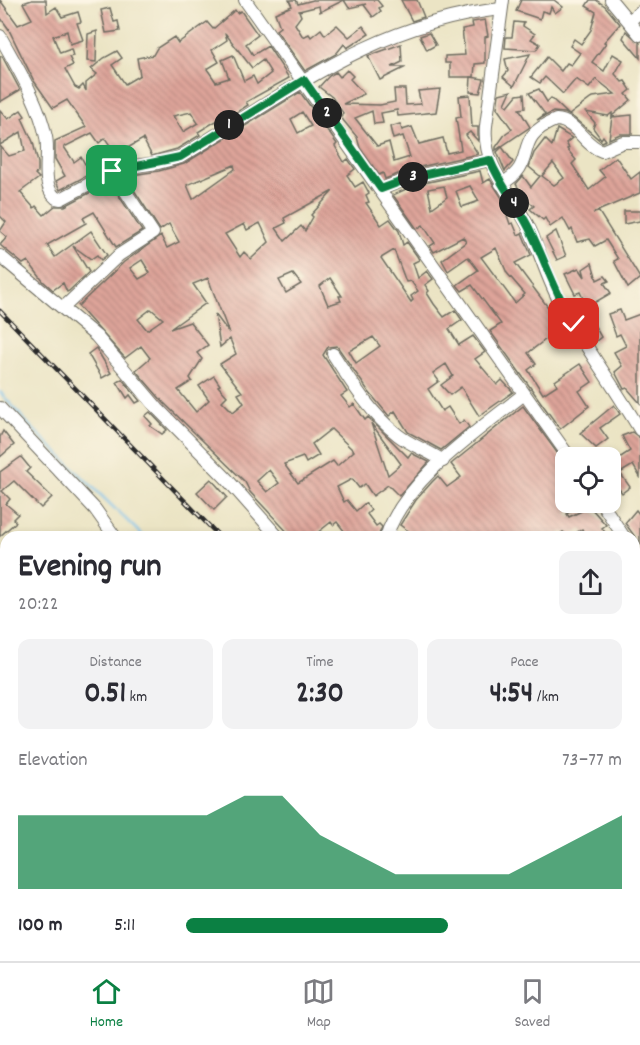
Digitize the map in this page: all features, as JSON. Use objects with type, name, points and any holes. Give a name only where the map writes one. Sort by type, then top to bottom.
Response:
[{"type":"street","points":[[245,0],[304,80],[562,447]]},
{"type":"street","points":[[611,0],[640,35]]},
{"type":"street","points":[[0,36],[15,61],[43,124],[47,147],[48,185],[51,194],[61,199],[112,171],[180,157],[358,49],[393,34],[502,4],[484,141],[490,160],[501,184],[529,228],[562,306],[640,430]]},
{"type":"street","points":[[629,21],[640,12]]},
{"type":"street","points":[[501,184],[521,169],[525,160],[524,150],[531,136],[556,120],[568,123],[591,145],[602,151],[623,142],[640,142]]},
{"type":"street","points":[[381,189],[413,177],[490,160]]},
{"type":"street","points":[[63,308],[119,255],[153,233],[112,171]]},
{"type":"street","points":[[0,256],[96,336],[158,409],[226,478],[273,531]]},
{"type":"street","points":[[333,354],[356,388],[385,424],[409,442],[443,461]]},
{"type":"street","points":[[390,531],[407,501],[443,461],[524,394]]},
{"type":"street","points":[[0,408],[95,509],[111,531]]},
{"type":"street","points":[[608,513],[620,531]]},
{"type":"building","points":[[0,0],[18,25],[32,19],[23,3],[32,0],[46,0],[47,13],[56,7],[62,17],[78,12],[81,22],[77,23],[83,40],[70,44],[67,31],[53,36],[60,53],[71,49],[73,56],[69,57],[73,65],[65,69],[75,87],[79,89],[83,85],[86,91],[86,83],[97,74],[91,69],[117,51],[122,58],[112,65],[125,84],[140,75],[137,58],[153,55],[157,48],[174,37],[178,43],[207,22],[213,29],[235,10],[237,13],[241,11],[258,35],[246,44],[253,55],[268,46],[289,78],[246,102],[248,105],[218,124],[216,121],[198,132],[200,135],[177,149],[152,156],[143,139],[124,150],[126,152],[118,157],[105,138],[99,143],[92,133],[64,147],[74,162],[81,157],[85,164],[88,162],[91,166],[99,162],[101,168],[60,190],[56,181],[65,176],[55,159],[55,141],[86,127],[67,100],[53,108],[34,81],[8,28],[0,17]],"holes":[[[225,33],[252,68],[263,60],[271,73],[257,84],[253,76],[244,81],[233,55],[222,60],[229,78],[216,82],[207,69],[219,62],[212,50],[227,40]],[[191,112],[198,123],[183,132],[173,116]]]},
{"type":"building","points":[[289,0],[296,0],[298,4],[313,0],[344,0],[320,12],[319,6],[299,11],[301,16],[295,24],[303,37],[309,34],[311,37],[321,29],[325,35],[337,25],[349,37],[363,26],[369,34],[347,48],[344,44],[336,54],[305,71],[276,30],[280,27],[275,13],[292,6]]},
{"type":"building","points":[[344,0],[377,0],[382,6],[379,8],[381,11],[373,17],[364,5],[366,4],[349,8]]},
{"type":"building","points":[[401,0],[417,0],[424,17],[412,21]]},
{"type":"building","points":[[521,0],[554,0],[563,7],[555,13],[551,7],[549,13],[542,11],[540,19],[516,11]]},
{"type":"building","points":[[590,0],[596,0],[605,6],[620,24],[604,42],[606,43],[592,62],[604,71],[613,54],[623,60],[615,74],[622,82],[625,81],[631,90],[626,94],[631,100],[612,116],[612,113],[608,116],[586,112],[595,123],[593,128],[601,139],[603,136],[606,140],[602,142],[565,113],[553,112],[537,120],[545,114],[529,93],[539,89],[547,102],[551,98],[569,115],[593,97],[615,94],[596,79],[589,88],[576,79],[563,94],[545,77],[540,83],[531,77],[547,57],[561,71],[567,63],[571,65],[580,53],[570,46],[574,39],[581,44],[591,30],[596,12],[586,6]]},
{"type":"building","points":[[110,8],[114,22],[118,21],[120,31],[106,33],[101,10]]},
{"type":"building","points":[[485,20],[488,36],[485,37],[485,63],[475,64],[474,77],[450,77],[450,63],[445,63],[445,56],[465,55],[462,29],[473,27],[472,22]]},
{"type":"building","points":[[514,22],[524,23],[523,26],[535,34],[531,39],[540,44],[536,50],[505,48],[506,37],[512,37]]},
{"type":"building","points":[[97,31],[96,62],[87,61],[88,34]]},
{"type":"building","points":[[626,31],[640,43],[640,58],[623,38]]},
{"type":"building","points":[[429,33],[436,45],[427,50],[420,36]]},
{"type":"building","points":[[401,44],[402,62],[392,67],[406,67],[380,80],[368,56]]},
{"type":"building","points":[[530,54],[514,86],[503,77],[508,71],[505,59]]},
{"type":"building","points":[[2,56],[20,90],[0,102],[0,57]]},
{"type":"building","points":[[347,70],[353,76],[350,79],[364,94],[343,104],[380,105],[395,102],[394,89],[405,89],[406,105],[421,104],[418,91],[440,89],[436,112],[398,116],[397,110],[381,113],[383,123],[374,124],[372,111],[355,118],[377,146],[389,142],[394,162],[410,157],[403,136],[393,139],[390,127],[400,124],[402,130],[412,127],[419,144],[443,138],[447,153],[461,150],[456,118],[461,117],[459,96],[470,95],[472,127],[478,127],[478,141],[470,132],[466,135],[478,154],[411,169],[385,179],[383,173],[379,175],[360,148],[357,137],[343,120],[341,115],[343,113],[332,97],[319,87],[329,76],[336,72],[340,77]]},
{"type":"building","points":[[471,77],[484,79],[480,93],[470,92]]},
{"type":"building","points":[[511,91],[505,104],[508,106],[517,95],[524,94],[525,108],[519,109],[530,127],[496,150],[506,133],[512,129],[497,108],[499,94]]},
{"type":"building","points":[[300,92],[337,144],[335,146],[344,162],[348,159],[355,169],[347,175],[355,187],[363,182],[369,193],[366,195],[369,202],[366,203],[381,225],[390,219],[399,231],[403,245],[407,242],[417,256],[419,260],[413,263],[418,278],[427,271],[433,279],[425,285],[434,304],[444,317],[455,310],[462,320],[449,329],[459,345],[473,336],[485,352],[475,359],[497,385],[502,380],[513,392],[479,416],[461,387],[450,395],[441,385],[453,376],[446,364],[433,373],[439,381],[428,389],[442,411],[448,407],[459,424],[464,420],[469,427],[441,450],[408,432],[395,411],[389,416],[337,346],[328,347],[323,355],[347,392],[341,396],[350,407],[354,404],[365,420],[368,417],[408,457],[411,453],[429,462],[399,496],[388,485],[373,496],[365,484],[359,488],[352,479],[337,487],[344,502],[347,500],[356,511],[365,503],[371,510],[367,514],[376,526],[379,524],[382,527],[380,531],[344,531],[337,522],[333,525],[331,522],[320,531],[286,531],[250,492],[245,482],[164,403],[137,372],[136,370],[150,358],[141,346],[125,358],[78,306],[124,262],[161,236],[167,248],[179,242],[169,224],[160,230],[125,176],[159,171],[184,164]],"holes":[[[302,112],[311,126],[298,133],[291,119]],[[234,165],[235,169],[193,199],[187,185]],[[333,191],[311,215],[313,217],[305,231],[301,226],[285,241],[276,228],[286,223],[284,218]],[[260,223],[269,242],[251,259],[244,252],[240,257],[225,234],[244,224],[247,230]],[[394,250],[406,282],[411,281],[418,291],[411,296],[413,300],[411,302],[381,258]],[[142,260],[150,273],[139,279],[130,268]],[[293,274],[301,284],[286,293],[279,280]],[[208,278],[229,333],[215,314],[220,347],[230,339],[236,354],[220,364],[242,392],[238,394],[244,403],[233,412],[222,401],[227,396],[218,386],[220,385],[214,376],[199,386],[209,400],[196,412],[178,390],[192,381],[190,378],[202,359],[197,353],[208,345],[190,322],[170,329],[206,303],[193,284]],[[330,278],[342,296],[339,296],[341,301],[328,305],[320,286]],[[151,309],[163,319],[147,330],[138,319]],[[373,337],[380,346],[356,363],[349,351]],[[371,423],[401,464],[388,475]],[[331,429],[354,451],[337,466],[333,461],[298,483],[284,464],[303,457],[306,463],[319,455],[312,444]],[[269,470],[279,483],[267,492],[257,481]]]},
{"type":"building","points":[[0,110],[8,119],[21,110],[25,116],[22,118],[33,142],[38,163],[38,172],[35,174],[39,178],[20,192],[34,208],[36,206],[44,215],[55,206],[65,206],[110,182],[142,231],[116,247],[94,212],[83,218],[86,223],[47,245],[55,257],[91,231],[107,255],[101,260],[97,255],[91,259],[73,246],[89,272],[67,292],[63,283],[53,290],[28,261],[23,264],[0,245],[7,237],[0,231],[6,222],[0,216],[0,146],[9,156],[25,151],[21,132],[0,145]]},
{"type":"building","points":[[632,115],[632,134],[620,134],[609,139],[612,117]]},
{"type":"building","points":[[557,129],[572,138],[566,143],[569,148],[567,149],[576,160],[572,164],[589,190],[605,177],[599,170],[616,157],[631,179],[640,172],[640,193],[593,213],[599,212],[640,278],[628,288],[614,261],[618,259],[606,240],[595,246],[590,239],[577,242],[572,229],[570,231],[563,218],[550,227],[545,218],[543,220],[530,209],[534,206],[523,196],[516,184],[523,176],[531,187],[540,176],[529,167],[534,153],[545,139],[552,146]],"holes":[[[553,163],[564,178],[554,185],[542,176]]]},
{"type":"building","points":[[502,147],[513,162],[505,171],[497,152]]},
{"type":"building","points":[[480,171],[483,183],[490,179],[505,203],[503,204],[510,224],[513,223],[518,235],[522,233],[531,255],[515,263],[562,326],[559,328],[568,341],[558,347],[550,336],[528,353],[536,364],[528,370],[543,394],[557,385],[555,381],[580,364],[592,382],[579,391],[589,406],[560,429],[490,331],[501,324],[472,285],[462,291],[457,285],[478,270],[468,257],[448,271],[442,260],[466,242],[463,237],[434,252],[430,246],[435,243],[423,225],[417,229],[393,195],[415,185]],"holes":[[[444,186],[447,197],[432,208],[428,189]],[[470,186],[479,201],[462,207],[456,191]],[[496,248],[507,273],[525,294],[515,303],[481,257]]]},
{"type":"building","points":[[624,211],[640,211],[640,221],[624,224]]},
{"type":"building","points":[[556,231],[566,256],[557,260],[546,238]]},
{"type":"building","points":[[592,263],[597,280],[605,276],[609,281],[604,283],[611,293],[587,307],[580,292],[575,294],[565,274],[579,268],[585,277],[583,269]]},
{"type":"building","points":[[586,310],[601,337],[595,342],[579,314]]},
{"type":"building","points":[[620,310],[624,320],[640,314],[640,403],[627,388],[624,389],[615,372],[622,366],[614,352],[626,346],[620,334],[616,336],[608,314]]},
{"type":"building","points":[[96,348],[111,373],[102,378],[88,354]]},
{"type":"building","points":[[122,379],[140,401],[136,403],[130,395],[127,398],[117,382]]},
{"type":"building","points":[[614,405],[620,414],[600,428],[608,439],[597,447],[580,433]]},
{"type":"building","points":[[523,406],[555,450],[555,513],[568,513],[569,517],[577,513],[595,513],[606,525],[602,528],[604,531],[583,531],[582,529],[579,531],[408,531],[400,525],[416,500],[438,476],[447,487],[461,477],[451,464]]},
{"type":"building","points":[[150,412],[167,430],[162,434],[150,426],[152,424],[145,416]]},
{"type":"building","points":[[3,431],[14,445],[0,457],[0,437]]},
{"type":"building","points":[[632,432],[640,438],[640,477],[633,465],[621,472],[621,457],[630,451],[622,436]]},
{"type":"building","points":[[21,457],[30,468],[26,472],[52,497],[41,508],[14,481],[2,491],[10,499],[6,504],[18,514],[13,519],[16,522],[6,531],[0,531],[0,472]]},
{"type":"building","points":[[621,474],[630,487],[621,492]]},
{"type":"building","points":[[211,479],[227,497],[214,510],[197,492]]},
{"type":"building","points":[[636,510],[640,515],[640,531],[631,531],[625,523]]},
{"type":"waterway","points":[[0,392],[30,426],[138,531]]},
{"type":"railway","points":[[0,311],[214,531]]},
{"type":"route","points":[[112,171],[133,164],[158,163],[180,157],[304,80],[381,189],[413,177],[490,160],[501,184],[529,228],[552,287],[574,324]]}]
